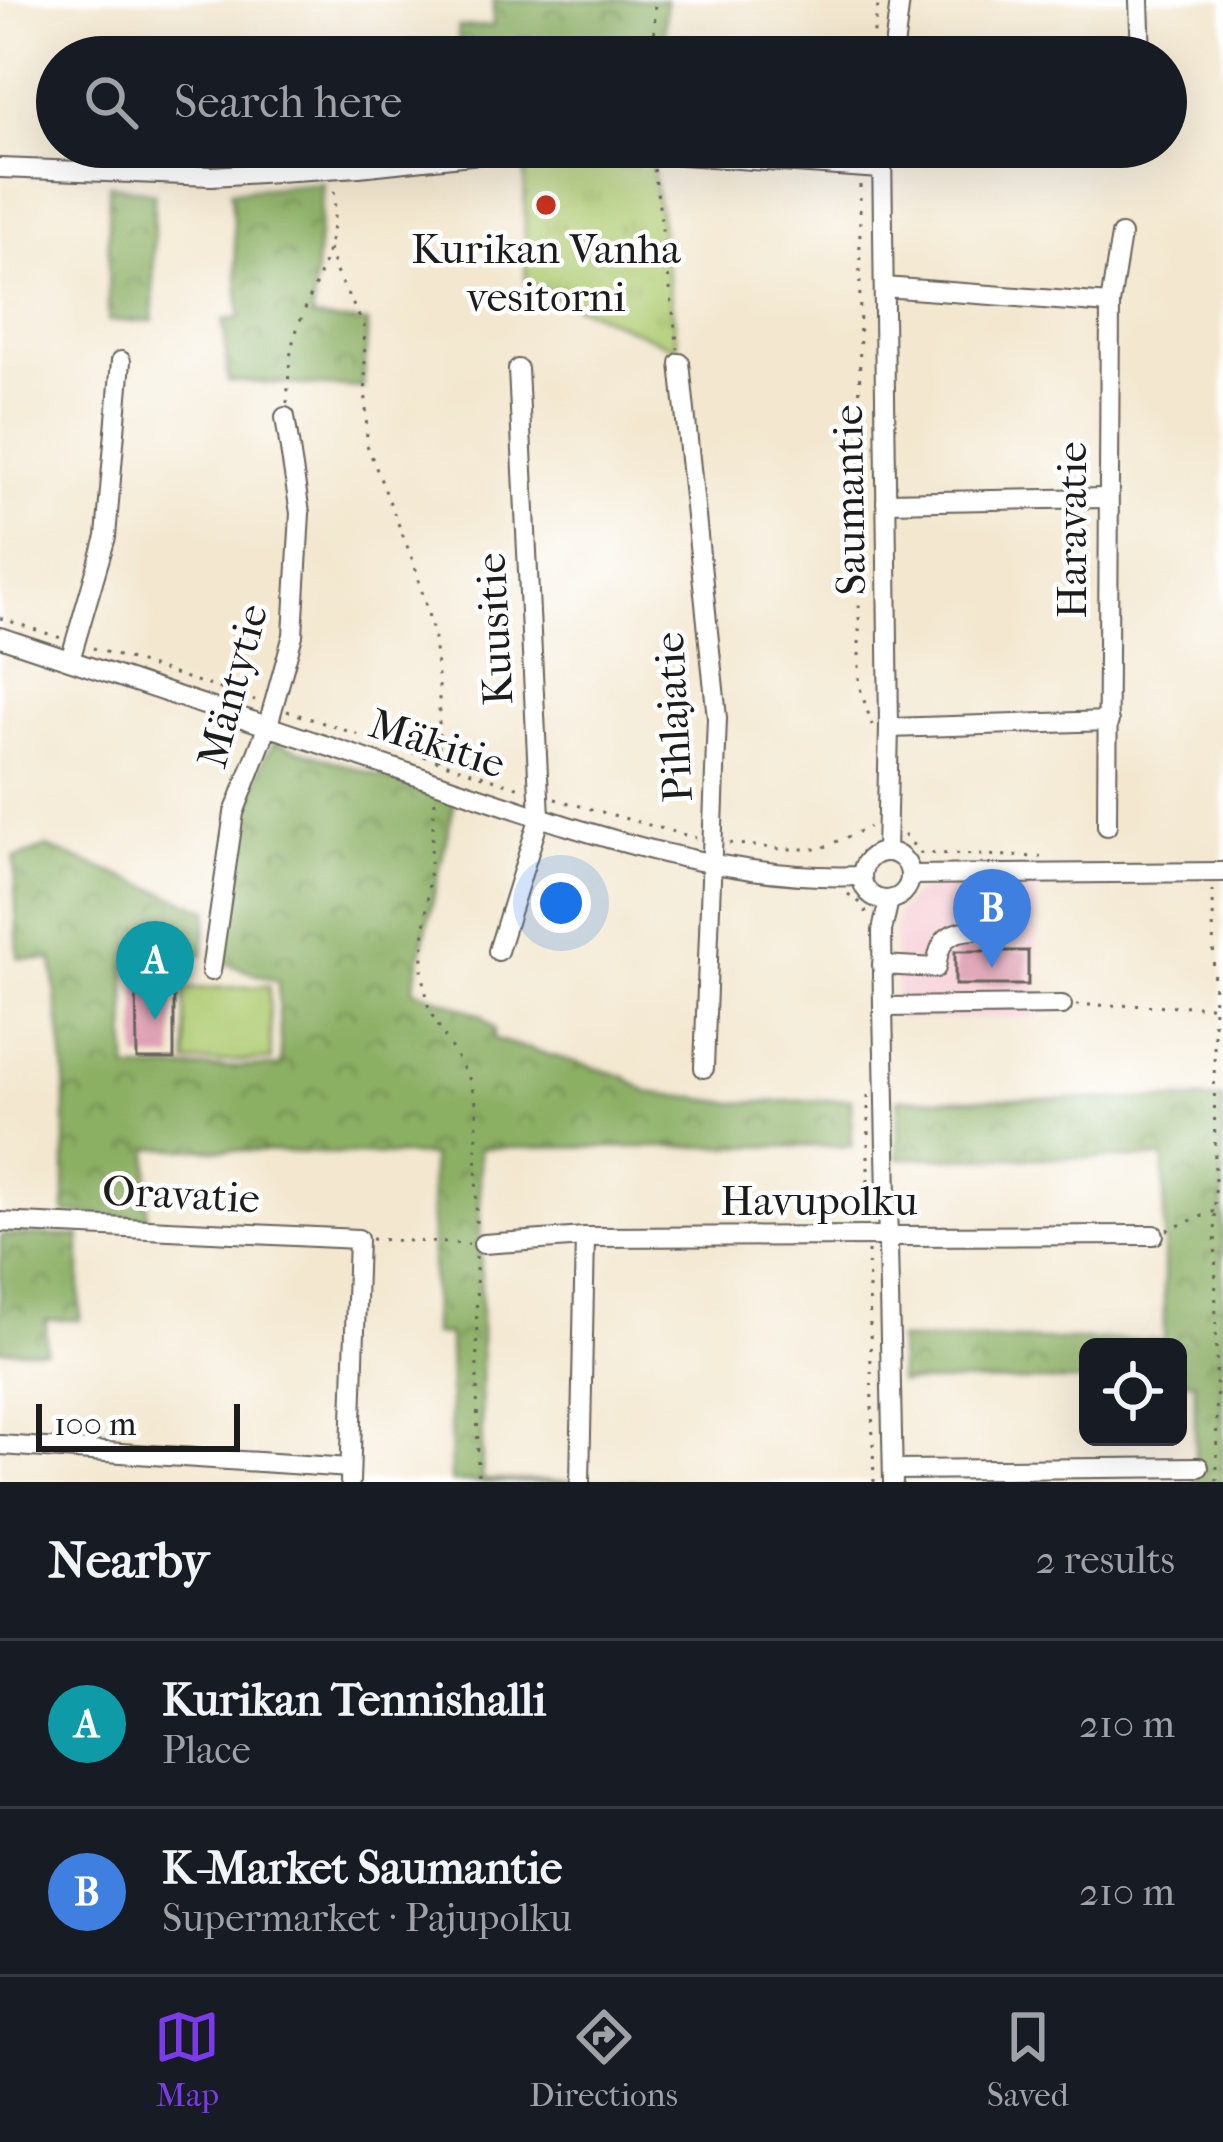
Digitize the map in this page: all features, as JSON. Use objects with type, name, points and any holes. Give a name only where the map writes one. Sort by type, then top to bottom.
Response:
[{"type":"street","points":[[896,36],[900,0]]},
{"type":"street","points":[[1138,0],[1141,36]]},
{"type":"street","points":[[0,168],[212,176],[342,168]]},
{"type":"street","points":[[854,168],[870,169]]},
{"type":"street","name":"Saumantie","points":[[870,169],[884,287],[886,851]]},
{"type":"street","name":"Haravatie","points":[[1107,826],[1110,304],[1120,236]]},
{"type":"street","points":[[884,287],[1110,304]]},
{"type":"street","points":[[73,651],[106,537],[121,361]]},
{"type":"street","name":"Pihlajatie","points":[[680,363],[717,718],[704,1068]]},
{"type":"street","name":"Kuusitie","points":[[497,951],[540,816],[518,369]]},
{"type":"street","name":"Mäntytie","points":[[211,971],[234,813],[271,716],[293,635],[300,513],[286,417]]},
{"type":"street","points":[[886,502],[1106,498]]},
{"type":"street","name":"Mäkitie","points":[[0,637],[73,651],[271,716],[438,772],[540,816],[714,863],[862,876]]},
{"type":"street","points":[[882,730],[1109,722]]},
{"type":"street","points":[[889,900],[869,893],[862,876],[868,859],[886,851],[903,858],[910,875],[903,892],[889,900],[882,931],[893,1476],[1199,1467]]},
{"type":"street","points":[[910,875],[1218,872]]},
{"type":"street","points":[[882,965],[936,968],[939,945],[945,938],[974,930]]},
{"type":"street","points":[[883,1007],[1062,1005]]},
{"type":"street","name":"Oravatie","points":[[0,1222],[358,1239]]},
{"type":"street","name":"Havupolku","points":[[480,1244],[585,1237],[1154,1235]]},
{"type":"street","points":[[580,1482],[585,1237]]},
{"type":"street","points":[[0,1445],[350,1475],[358,1239]]},
{"type":"path","points":[[654,36],[655,0]]},
{"type":"path","points":[[873,36],[879,0]]},
{"type":"path","points":[[654,168],[680,363]]},
{"type":"path","points":[[286,417],[294,340],[337,221],[332,169]]},
{"type":"path","points":[[870,169],[859,685],[882,730]]},
{"type":"path","points":[[329,249],[364,326],[367,445],[415,566],[433,632],[439,684],[438,772],[422,969],[430,1010],[470,1080],[477,1106],[478,1482]]},
{"type":"path","points":[[0,618],[73,651],[438,772],[715,842],[820,849],[869,826],[871,812]]},
{"type":"path","points":[[888,826],[901,827],[920,853],[1044,856]]},
{"type":"path","points":[[1217,1482],[1214,1006],[1218,872]]},
{"type":"path","points":[[841,877],[843,889],[869,916],[868,930]]},
{"type":"path","points":[[1062,1005],[1214,1006]]},
{"type":"path","points":[[868,1082],[874,1482]]},
{"type":"path","points":[[1154,1235],[1223,1208]]},
{"type":"path","points":[[358,1239],[480,1244]]},
{"type":"shaded area","points":[[1037,887],[1037,1018],[897,1019],[895,930],[898,912],[908,900],[936,888]]},
{"type":"green space","points":[[493,0],[666,0],[665,36],[458,36],[458,27],[493,26]]},
{"type":"green space","points":[[524,168],[653,168],[678,349],[526,285]]},
{"type":"green space","points":[[323,183],[312,318],[368,323],[363,388],[228,381],[223,320],[240,318],[231,191]]},
{"type":"green space","points":[[109,184],[154,193],[153,321],[108,321]]},
{"type":"green space","points":[[275,742],[455,801],[413,989],[481,1015],[494,1029],[494,1039],[624,1076],[647,1092],[733,1103],[851,1099],[852,1146],[480,1148],[482,1480],[657,1482],[451,1482],[449,1335],[433,1334],[431,1156],[149,1148],[147,1218],[65,1213],[65,1073],[52,960],[18,958],[14,859],[47,847],[208,910],[203,955],[126,965],[127,1070],[281,1066],[278,982],[222,962],[234,855],[265,756]]},
{"type":"green space","points":[[269,986],[271,1060],[187,1063],[184,989]]},
{"type":"green space","points":[[898,1099],[1223,1099],[1223,1482],[1195,1482],[1195,1382],[1187,1382],[1187,1338],[1164,1338],[1164,1158],[898,1158]]},
{"type":"green space","points":[[1,1235],[80,1236],[80,1320],[46,1320],[46,1350],[0,1350]]},
{"type":"green space","points":[[898,1340],[1079,1340],[1079,1381],[899,1382]]},
{"type":"building","points":[[955,951],[1028,951],[1028,985],[955,985]]},
{"type":"building","points":[[174,980],[174,1059],[137,1059],[136,981]]},
{"type":"place","name":"Kurikan Vanha vesitorni","points":[[546,205]]},
{"type":"place","name":"K-Market Saumantie","points":[[992,968]]},
{"type":"place","name":"Kurikan Tennishalli","points":[[155,1020]]}]
